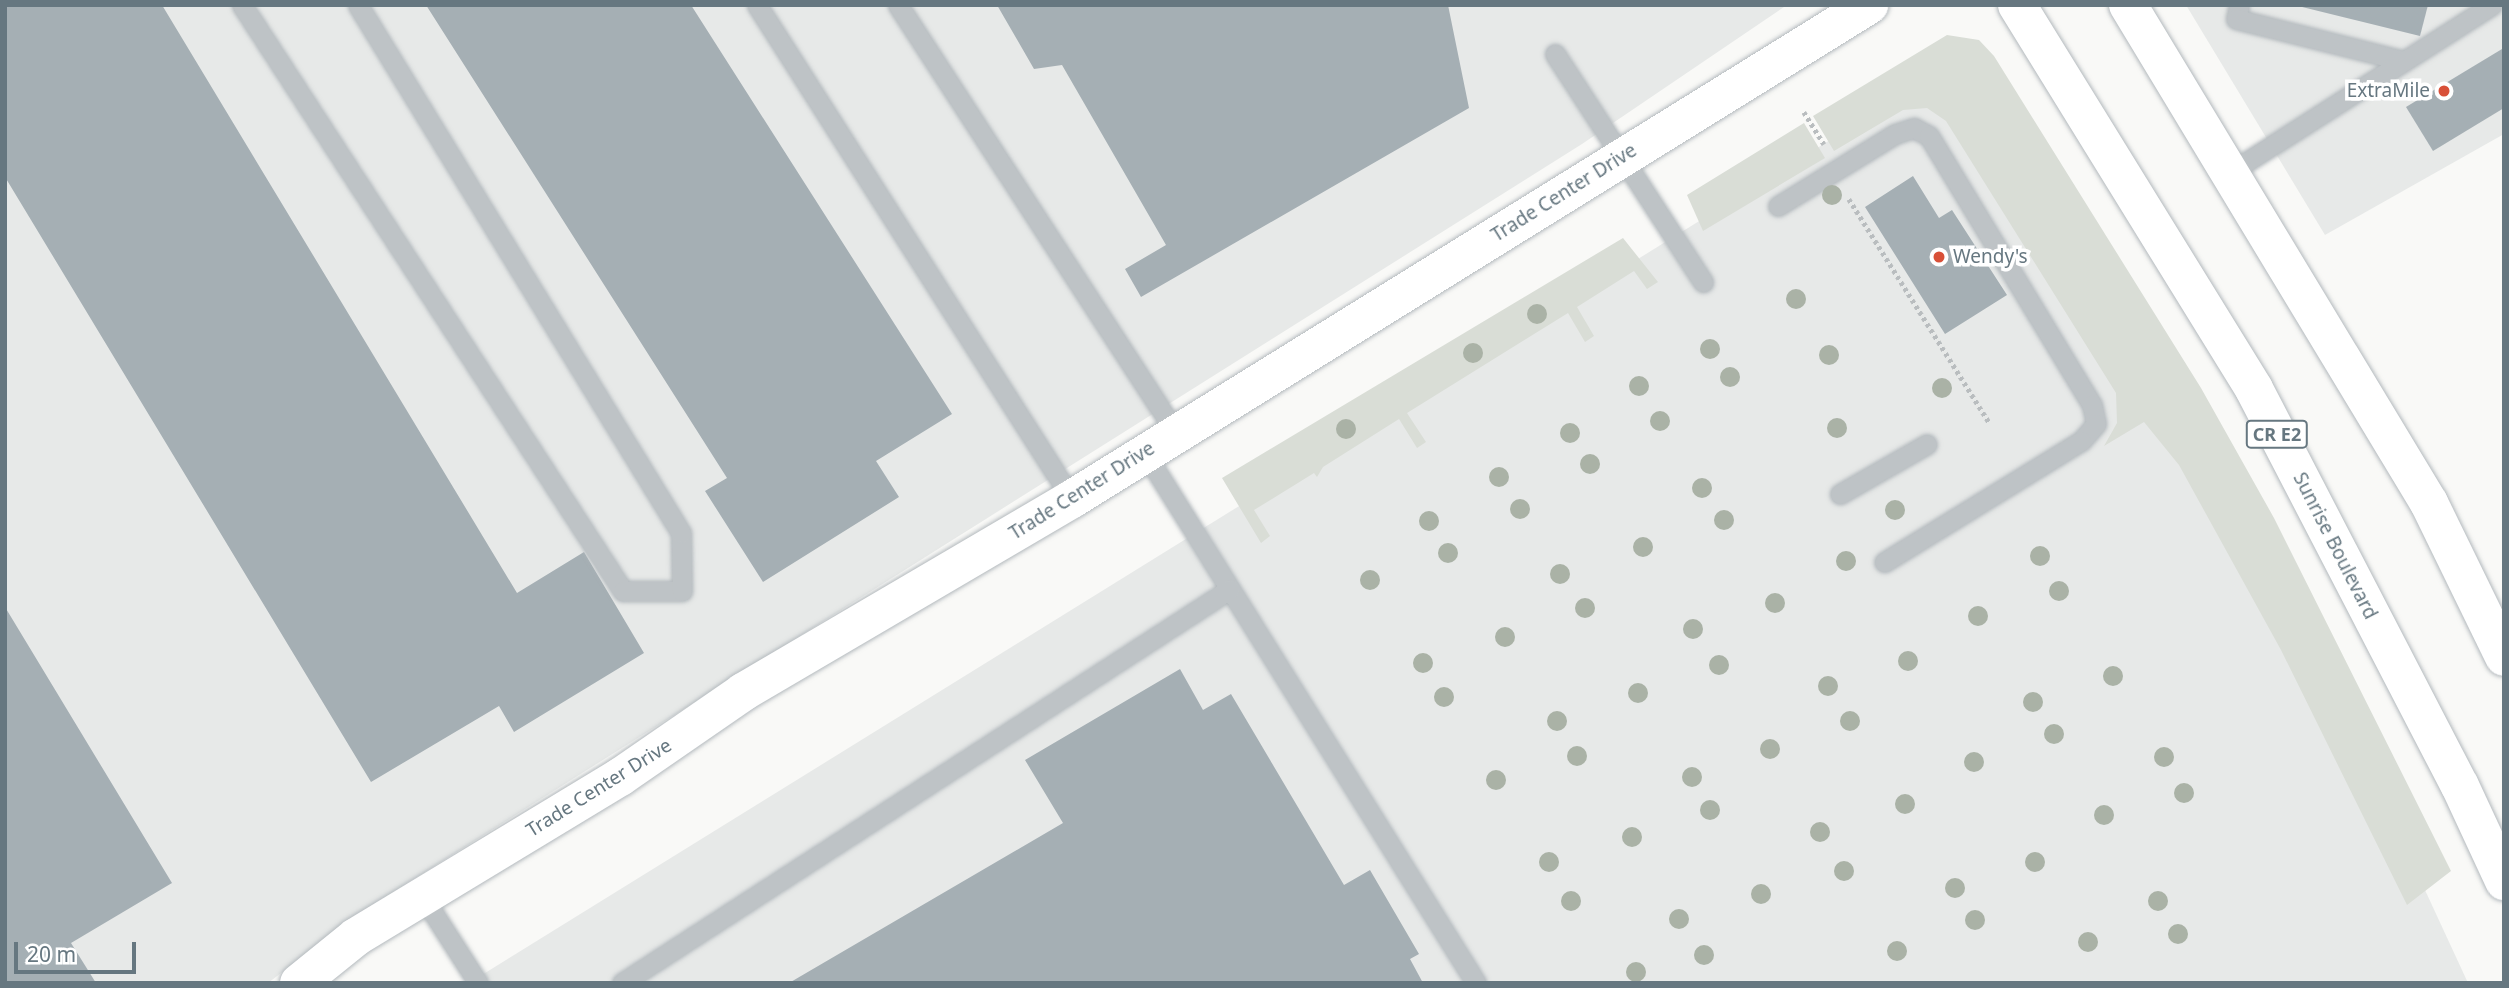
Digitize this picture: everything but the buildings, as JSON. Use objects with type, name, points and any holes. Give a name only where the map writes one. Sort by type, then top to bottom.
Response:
[{"type":"street","name":"Trade Center Drive","points":[[299,983],[356,937],[620,777],[743,692],[1073,499],[1869,5]]},
{"type":"street","name":"Sunrise Boulevard","points":[[2017,5],[2254,389],[2460,786],[2504,881]]},
{"type":"street","points":[[2128,5],[2429,503],[2504,657]]},
{"type":"lane","points":[[242,5],[623,591],[682,591],[681,533],[358,5]]},
{"type":"lane","points":[[757,5],[1073,499]]},
{"type":"lane","points":[[898,5],[1160,443],[1230,589],[1476,983]]},
{"type":"lane","points":[[2239,5],[2236,19],[2404,61]]},
{"type":"lane","points":[[2229,173],[2492,5]]},
{"type":"lane","points":[[1555,54],[1703,282]]},
{"type":"lane","points":[[1778,205],[1895,134],[1914,128],[1929,136],[2092,405],[2096,424],[2081,441],[1884,562]]},
{"type":"lane","points":[[1840,494],[1927,444]]},
{"type":"lane","points":[[622,983],[1230,589]]},
{"type":"lane","points":[[423,897],[478,983]]},
{"type":"path","points":[[1804,112],[1835,171],[1989,422]]},
{"type":"shaded area","points":[[5,5],[1787,5],[1582,144],[358,914],[268,983],[5,983]]},
{"type":"shaded area","points":[[2186,5],[2504,5],[2504,134],[2325,235]]},
{"type":"shaded area","points":[[1947,35],[1979,40],[1994,56],[2201,388],[2274,518],[2451,871],[2407,905],[2281,650],[2179,465],[2144,422],[2104,446],[2117,423],[2116,393],[1946,121],[1927,108],[1903,110],[1834,151],[1813,116]]},
{"type":"shaded area","points":[[1935,75],[2245,501],[2468,983],[469,983]]},
{"type":"shaded area","points":[[1804,123],[1825,158],[1703,231],[1687,195]]},
{"type":"shaded area","points":[[1623,238],[1658,282],[1647,289],[1634,271],[1577,307],[1594,336],[1585,342],[1568,313],[1407,413],[1426,442],[1417,448],[1399,419],[1323,467],[1317,477],[1314,473],[1254,510],[1270,536],[1261,543],[1222,478]]},
{"type":"place","name":"ExtraMile","points":[[2444,91]]},
{"type":"place","name":"Wendy's","points":[[1939,257]]}]
